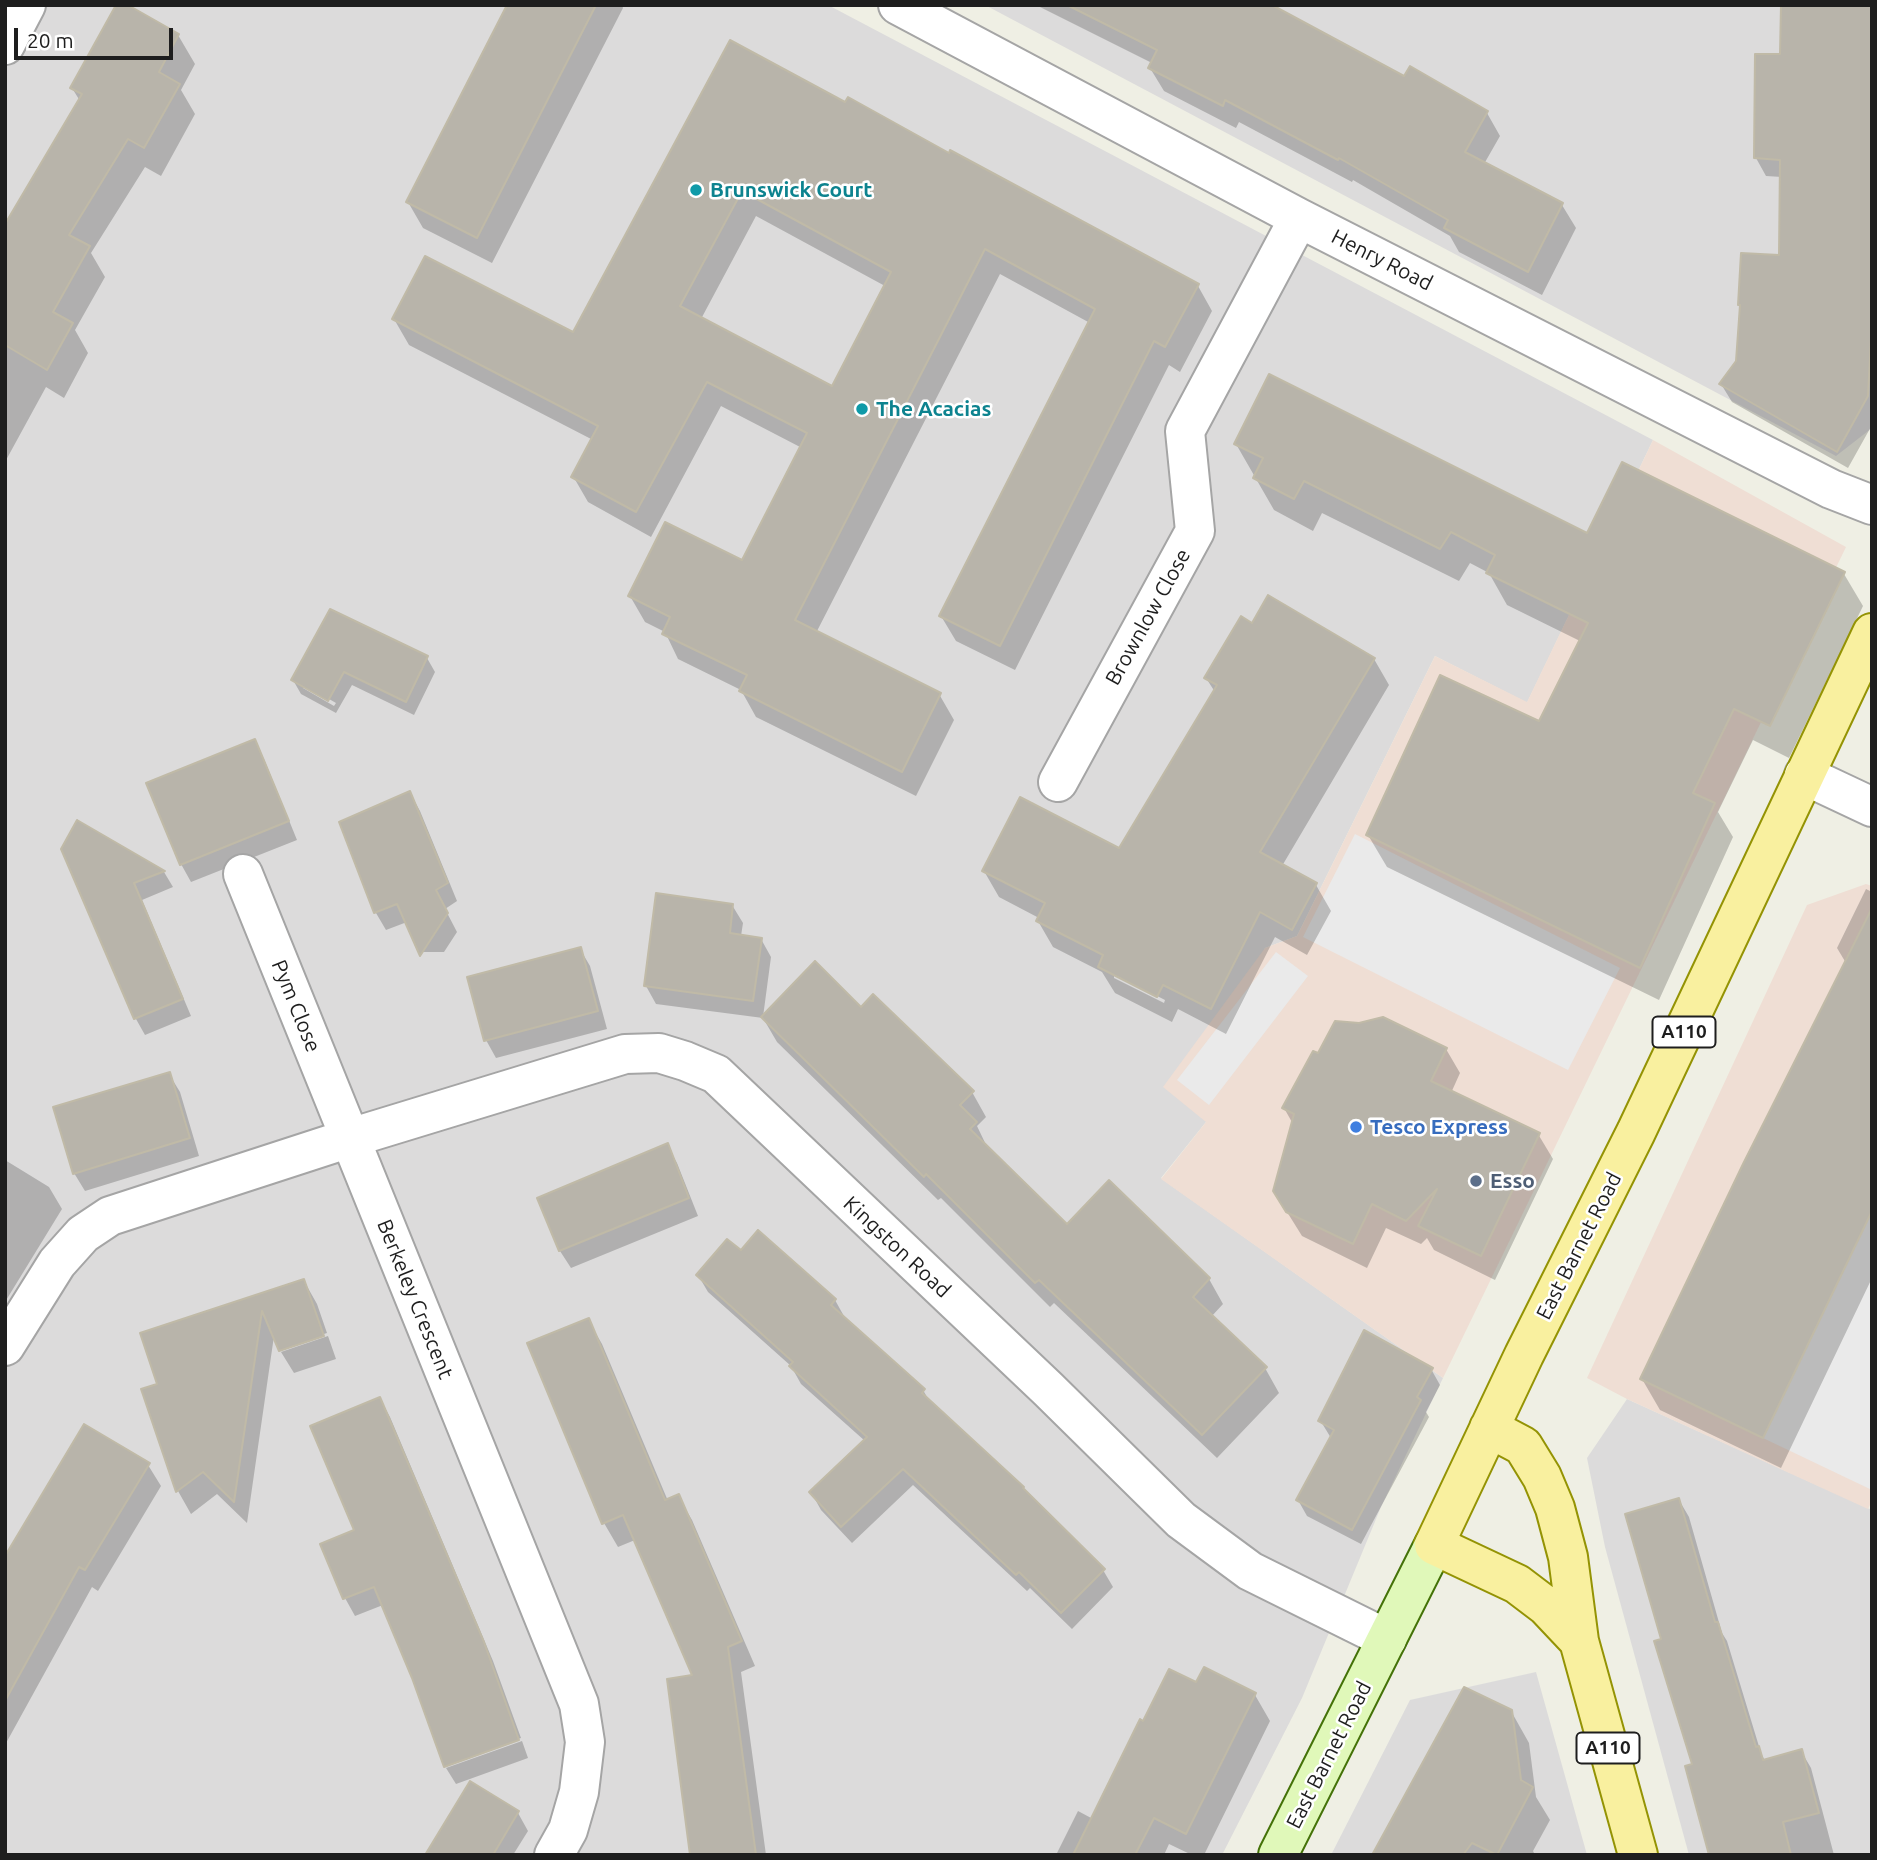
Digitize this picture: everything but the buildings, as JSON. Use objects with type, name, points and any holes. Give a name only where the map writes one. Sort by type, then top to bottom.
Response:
[{"type":"main road","name":"East Barnet Road","points":[[1434,1545],[1636,1132],[1872,633]]},
{"type":"main road","name":"A110","points":[[1489,1428],[1523,1446],[1549,1494],[1568,1557],[1579,1641],[1638,1855]]},
{"type":"main road","name":"A110","points":[[1434,1545],[1517,1584],[1546,1606],[1579,1641]]},
{"type":"street","points":[[5,46],[26,5]]},
{"type":"street","name":"Henry Road","points":[[898,5],[1299,218],[1831,489],[1872,505]]},
{"type":"street","name":"Brownlow Close","points":[[1058,782],[1195,531],[1185,431],[1299,218]]},
{"type":"street","points":[[1804,775],[1872,807]]},
{"type":"street","name":"Pym Close","points":[[243,874],[350,1138]]},
{"type":"street","name":"Kingston Road","points":[[350,1138],[625,1054],[659,1053],[716,1074],[1048,1389],[1181,1520],[1250,1572],[1387,1639]]},
{"type":"street","points":[[5,1346],[57,1263],[83,1234],[110,1216],[350,1138]]},
{"type":"street","name":"Berkeley Crescent","points":[[350,1138],[579,1704],[585,1742],[579,1792],[568,1830],[554,1855]]},
{"type":"street","name":"East Barnet Road","points":[[1278,1855],[1434,1545]]},
{"type":"shaded area","points":[[5,5],[828,5],[1653,440],[1527,703],[1435,656],[1297,936],[1265,948],[1206,1122],[1161,1178],[1443,1378],[1381,1507],[1302,1698],[1222,1855],[5,1855]]},
{"type":"shaded area","points":[[985,5],[1872,5],[1872,428],[1836,456]]},
{"type":"shaded area","points":[[1653,440],[1846,547],[1443,1378],[1161,1179],[1206,1122],[1163,1087],[1265,948],[1297,936],[1435,656],[1527,702]]},
{"type":"shaded area","points":[[1355,834],[1620,968],[1568,1070],[1303,937]]},
{"type":"shaded area","points":[[1866,884],[1872,886],[1872,1501],[1868,1509],[1627,1399],[1587,1378],[1807,905]]},
{"type":"shaded area","points":[[1276,952],[1308,976],[1209,1105],[1177,1080]]},
{"type":"shaded area","points":[[1872,1212],[1872,1490],[1763,1438]]},
{"type":"shaded area","points":[[1627,1399],[1872,1510],[1872,1855],[1689,1855],[1605,1547],[1587,1458]]},
{"type":"shaded area","points":[[1536,1672],[1587,1855],[1331,1855],[1410,1700]]},
{"type":"place","name":"Brunswick Court","points":[[696,190]]},
{"type":"place","name":"The Acacias","points":[[862,409]]},
{"type":"place","name":"Tesco Express","points":[[1356,1127]]},
{"type":"place","name":"Esso","points":[[1476,1181]]}]
